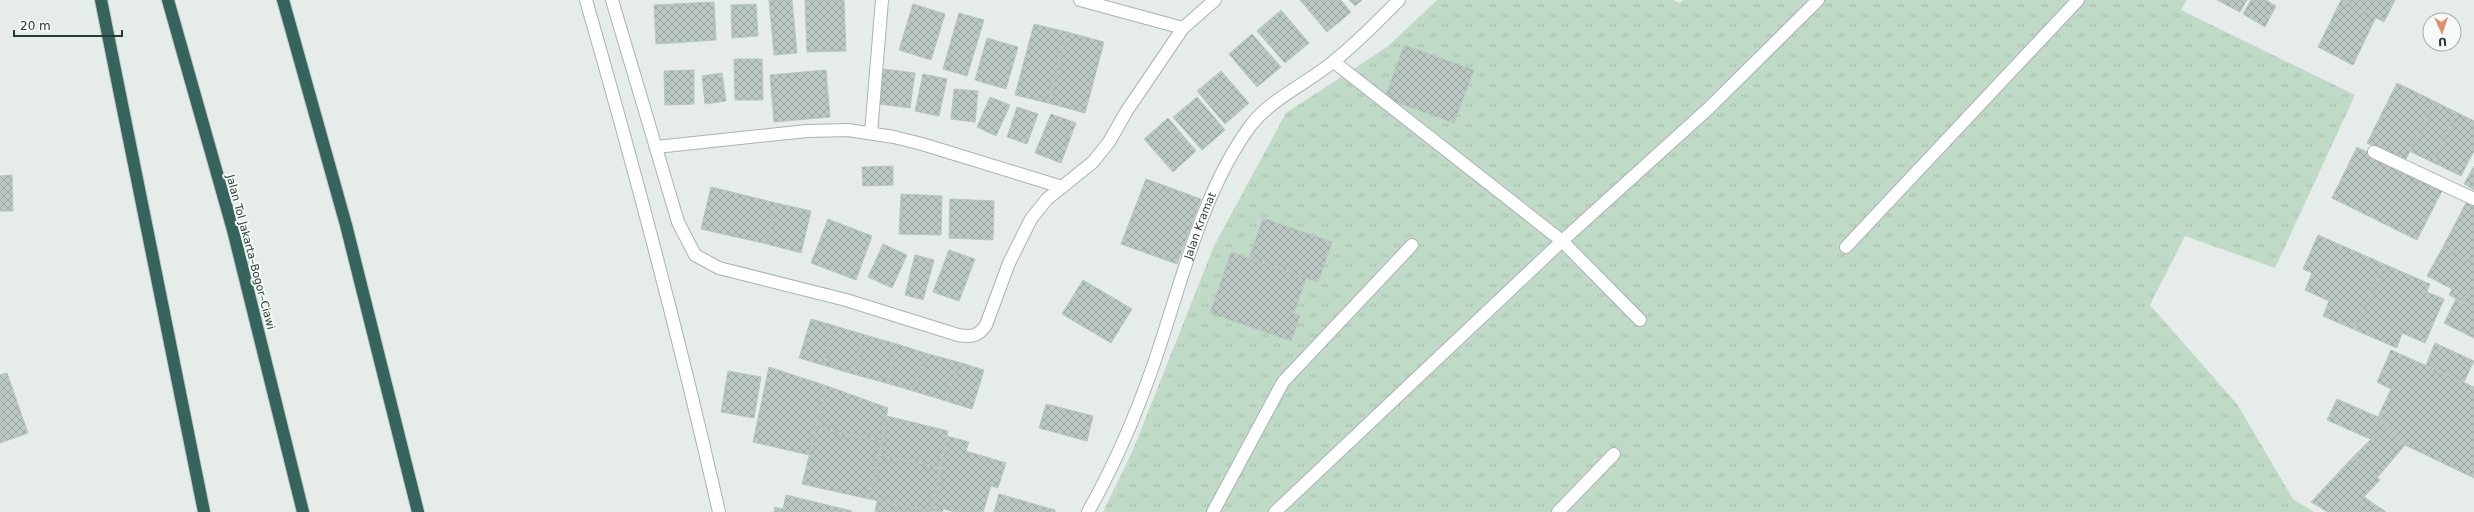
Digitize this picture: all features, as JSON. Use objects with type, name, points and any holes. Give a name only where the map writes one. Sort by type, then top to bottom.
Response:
[{"type":"highway","points":[[101,0],[204,512]]},
{"type":"highway","name":"Jalan Tol Jakarta–Bogor–Ciawi","points":[[168,0],[233,230],[303,512]]},
{"type":"highway","points":[[283,0],[346,225],[418,512]]},
{"type":"street","points":[[586,0],[648,219],[689,382],[719,512]]},
{"type":"street","points":[[612,0],[685,240],[695,255],[719,268],[846,300],[958,335],[973,337],[982,332],[986,325],[1012,257],[1030,219],[1047,199],[1093,162],[1109,142],[1126,112],[1183,28],[1215,0]]},
{"type":"street","points":[[871,133],[882,0]]},
{"type":"street","points":[[1080,0],[1183,28]]},
{"type":"street","name":"Jalan Kramat","points":[[1088,512],[1104,483],[1149,376],[1186,261],[1205,211],[1241,141],[1251,125],[1264,111],[1334,62],[1399,0]]},
{"type":"street","points":[[1275,512],[1562,241],[1709,108],[1818,0]]},
{"type":"street","points":[[1846,247],[2078,0]]},
{"type":"street","points":[[1334,62],[1562,241],[1640,320]]},
{"type":"street","points":[[656,148],[807,131],[848,130],[871,133],[922,144],[1062,187]]},
{"type":"street","points":[[2374,152],[2474,199]]},
{"type":"street","points":[[1213,512],[1284,382],[1412,245]]},
{"type":"street","points":[[1558,512],[1614,454]]},
{"type":"green space","points":[[1437,0],[1673,0],[1679,3],[1684,0],[2187,0],[2181,10],[2355,95],[2275,268],[2185,236],[2150,305],[2237,404],[2293,499],[2314,512],[1103,512],[1133,450],[1214,246],[1286,113],[1387,47]],"holes":[[[1404,45],[1474,70],[1454,123],[1385,98]],[[1263,218],[1332,242],[1318,282],[1306,278],[1294,313],[1300,316],[1291,341],[1210,313],[1231,252],[1249,258]]]},
{"type":"building","points":[[769,0],[792,0],[797,53],[774,55]]},
{"type":"building","points":[[805,0],[844,0],[846,51],[807,52]]},
{"type":"building","points":[[1300,0],[1341,0],[1351,12],[1327,32]]},
{"type":"building","points":[[1349,0],[1362,0],[1355,6]]},
{"type":"building","points":[[2217,0],[2247,0],[2240,12]]},
{"type":"building","points":[[2251,0],[2266,0],[2276,6],[2265,27],[2243,14]]},
{"type":"building","points":[[2341,0],[2376,17],[2353,65],[2318,47]]},
{"type":"building","points":[[2342,0],[2395,0],[2384,22]]},
{"type":"building","points":[[714,2],[716,40],[656,44],[654,5]]},
{"type":"building","points":[[756,4],[758,36],[732,38],[731,5]]},
{"type":"building","points":[[913,4],[945,14],[931,60],[899,50]]},
{"type":"building","points":[[1281,10],[1309,43],[1285,63],[1257,31]]},
{"type":"building","points":[[959,13],[984,20],[967,76],[943,69]]},
{"type":"building","points":[[1034,24],[1067,32],[1048,103],[1015,95]]},
{"type":"building","points":[[1067,32],[1104,42],[1085,113],[1048,103]]},
{"type":"building","points":[[1252,34],[1281,67],[1257,87],[1229,54]]},
{"type":"building","points":[[987,38],[1018,47],[1006,89],[975,80]]},
{"type":"building","points":[[1404,45],[1474,70],[1454,123],[1385,98]]},
{"type":"building","points":[[734,59],[762,59],[763,100],[735,100]]},
{"type":"building","points":[[883,69],[915,73],[910,108],[879,104]]},
{"type":"building","points":[[694,70],[694,104],[665,105],[664,71]]},
{"type":"building","points":[[826,70],[830,117],[774,122],[770,75]]},
{"type":"building","points":[[1221,71],[1249,103],[1225,124],[1197,91]]},
{"type":"building","points":[[722,73],[726,101],[705,104],[702,76]]},
{"type":"building","points":[[923,74],[947,79],[939,116],[915,111]]},
{"type":"building","points":[[2397,83],[2434,101],[2405,161],[2367,143]]},
{"type":"building","points":[[954,89],[978,91],[975,122],[951,119]]},
{"type":"building","points":[[990,97],[1010,105],[996,136],[977,127]]},
{"type":"building","points":[[1197,97],[1225,130],[1202,150],[1173,117]]},
{"type":"building","points":[[2434,101],[2456,112],[2432,162],[2409,151]]},
{"type":"building","points":[[1017,107],[1038,114],[1027,144],[1007,137]]},
{"type":"building","points":[[2456,112],[2474,121],[2474,151],[2461,176],[2432,162]]},
{"type":"building","points":[[1051,114],[1076,123],[1061,163],[1035,153]]},
{"type":"building","points":[[1168,118],[1196,151],[1173,172],[1144,139]]},
{"type":"building","points":[[2357,147],[2443,189],[2417,240],[2332,198]]},
{"type":"building","points":[[893,166],[893,185],[863,186],[862,167]]},
{"type":"building","points":[[2474,166],[2474,190],[2464,184]]},
{"type":"building","points":[[12,175],[13,211],[0,211],[0,176]]},
{"type":"building","points":[[1146,179],[1201,199],[1177,264],[1121,244]]},
{"type":"building","points":[[711,187],[776,203],[767,244],[701,229]]},
{"type":"building","points":[[901,194],[942,196],[941,235],[899,234]]},
{"type":"building","points":[[950,199],[994,201],[993,240],[949,238]]},
{"type":"building","points":[[2467,201],[2474,205],[2474,262],[2443,247]]},
{"type":"building","points":[[776,203],[811,211],[801,253],[767,244]]},
{"type":"building","points":[[1263,218],[1332,242],[1318,282],[1249,258]]},
{"type":"building","points":[[828,219],[872,236],[856,280],[811,263]]},
{"type":"building","points":[[2318,235],[2384,264],[2353,329],[2323,316],[2329,301],[2305,290],[2312,273],[2303,269]]},
{"type":"building","points":[[883,244],[907,255],[892,288],[868,277]]},
{"type":"building","points":[[2443,247],[2474,262],[2474,280],[2463,302],[2449,295],[2452,289],[2427,276]]},
{"type":"building","points":[[949,250],[975,259],[959,301],[933,292]]},
{"type":"building","points":[[1231,252],[1306,278],[1294,313],[1300,316],[1291,341],[1210,313]]},
{"type":"building","points":[[915,255],[934,260],[923,300],[905,295]]},
{"type":"building","points":[[2384,264],[2430,284],[2427,292],[2444,299],[2425,343],[2402,333],[2397,348],[2353,329]]},
{"type":"building","points":[[1083,280],[1132,309],[1111,343],[1062,314]]},
{"type":"building","points":[[2474,280],[2474,309],[2463,302]]},
{"type":"building","points":[[2456,299],[2474,309],[2474,338],[2444,323]]},
{"type":"building","points":[[811,319],[835,326],[823,365],[799,358]]},
{"type":"building","points":[[835,326],[865,335],[853,374],[823,365]]},
{"type":"building","points":[[865,335],[897,344],[886,383],[853,374]]},
{"type":"building","points":[[2435,343],[2474,361],[2464,382],[2426,365]]},
{"type":"building","points":[[897,344],[925,353],[913,391],[886,383]]},
{"type":"building","points":[[2391,350],[2474,387],[2474,478],[2405,445],[2378,417],[2391,389],[2377,382]]},
{"type":"building","points":[[925,353],[958,362],[946,401],[913,391]]},
{"type":"building","points":[[958,362],[984,370],[972,409],[946,401]]},
{"type":"building","points":[[769,367],[827,386],[809,455],[753,442]]},
{"type":"building","points":[[728,371],[761,377],[754,418],[721,412]]},
{"type":"building","points":[[7,373],[28,433],[0,443],[0,375]]},
{"type":"building","points":[[827,386],[888,408],[882,441],[816,428]]},
{"type":"building","points":[[2337,399],[2378,417],[2385,425],[2370,439],[2327,420]]},
{"type":"building","points":[[1046,404],[1093,416],[1087,441],[1039,428]]},
{"type":"building","points":[[887,416],[948,431],[940,467],[879,455]]},
{"type":"building","points":[[2385,425],[2405,445],[2377,478],[2353,457]]},
{"type":"building","points":[[816,428],[882,441],[869,499],[802,484]]},
{"type":"building","points":[[947,436],[969,442],[966,451],[1006,463],[998,488],[991,486],[983,512],[954,512],[944,509],[942,512],[932,511]]},
{"type":"building","points":[[879,455],[940,467],[932,511],[869,499]]},
{"type":"building","points":[[2353,457],[2380,480],[2364,497],[2357,512],[2328,512],[2311,502]]},
{"type":"building","points":[[999,494],[1055,510],[1055,512],[994,512]]},
{"type":"building","points":[[786,495],[852,511],[774,512],[775,507],[783,509]]},
{"type":"building","points":[[2364,497],[2386,512],[2357,512]]},
{"type":"building","points":[[877,501],[932,511],[933,512],[875,512]]}]
